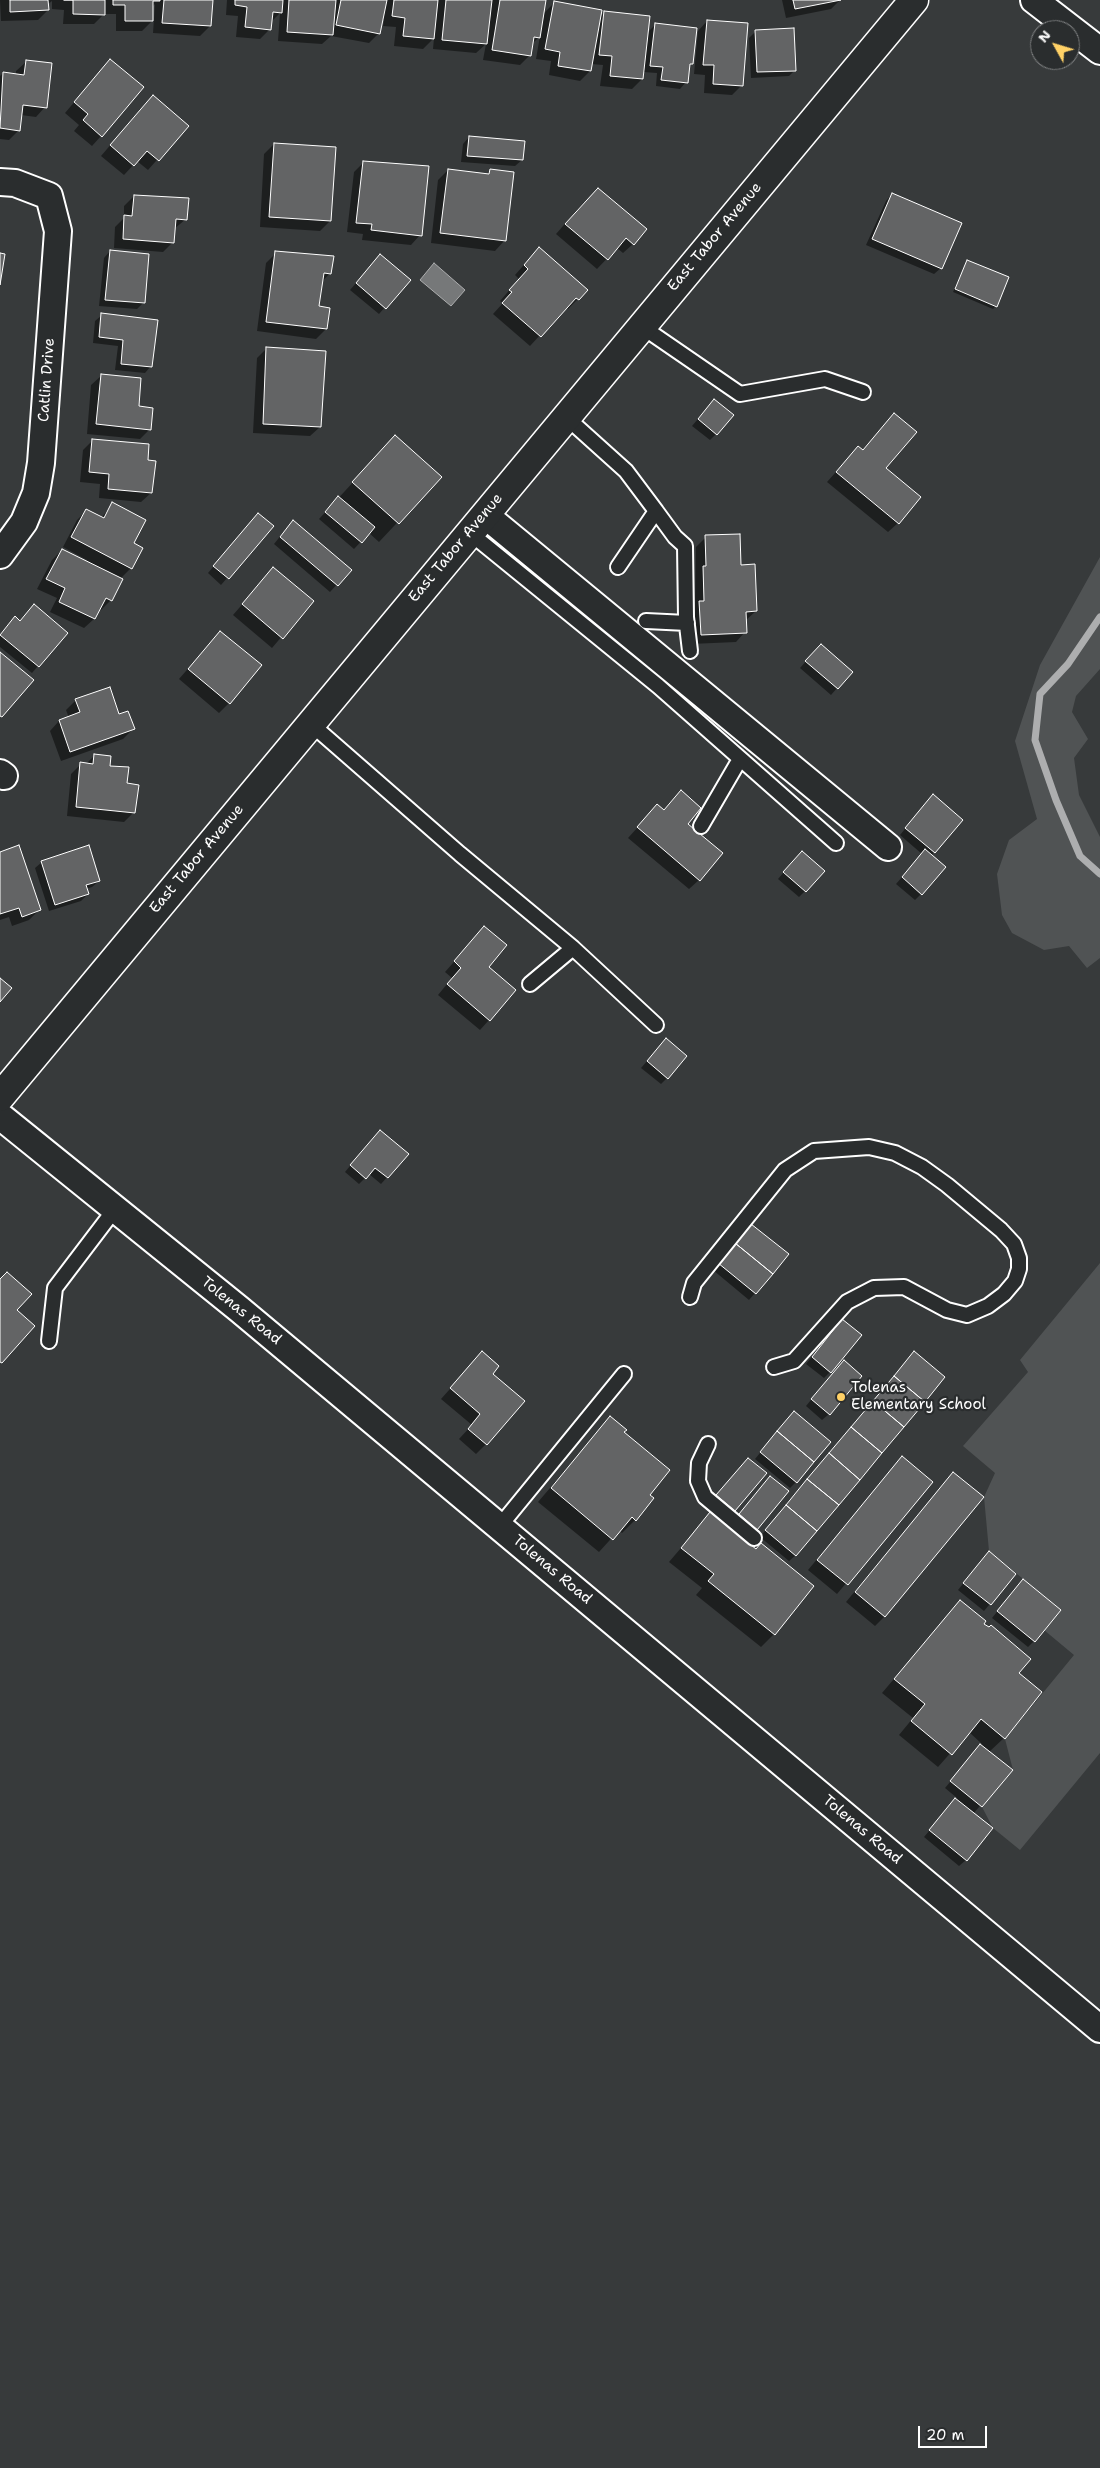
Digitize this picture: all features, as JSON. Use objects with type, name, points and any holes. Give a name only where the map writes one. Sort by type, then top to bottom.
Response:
[{"type":"main road","name":"East Tabor Avenue","points":[[0,1097],[914,0]]},
{"type":"street","points":[[1034,0],[1100,51]]},
{"type":"street","name":"Catlin Drive","points":[[0,182],[15,183],[49,196],[58,231],[41,463],[36,492],[24,522],[0,555]]},
{"type":"street","points":[[477,524],[888,847]]},
{"type":"street","name":"Tolenas Road","points":[[0,1116],[239,1309],[1100,2029]]},
{"type":"lane","points":[[641,326],[740,394],[825,379],[863,392]]},
{"type":"lane","points":[[566,417],[626,470],[675,537],[685,546],[687,623],[690,651]]},
{"type":"lane","points":[[618,567],[656,512]]},
{"type":"lane","points":[[477,524],[836,843]]},
{"type":"lane","points":[[646,621],[687,623]]},
{"type":"lane","points":[[310,723],[460,854],[573,948],[656,1025]]},
{"type":"lane","points":[[701,826],[740,759]]},
{"type":"lane","points":[[530,984],[573,948]]},
{"type":"lane","points":[[690,1297],[694,1283],[785,1170],[798,1159],[814,1152],[838,1148],[869,1147],[895,1153],[922,1167],[947,1185],[1001,1230],[1014,1244],[1019,1258],[1019,1269],[1015,1281],[1004,1294],[988,1306],[967,1315],[947,1310],[904,1287],[874,1288],[846,1302],[794,1361],[774,1367]]},
{"type":"lane","points":[[49,1341],[55,1288],[116,1209]]},
{"type":"lane","points":[[499,1527],[624,1374]]},
{"type":"lane","points":[[708,1444],[699,1463],[698,1481],[705,1497],[754,1538]]},
{"type":"shaded area","points":[[434,263],[465,290],[451,306],[420,280]]},
{"type":"shaded area","points":[[1100,557],[1100,669],[1076,696],[1072,712],[1088,739],[1074,758],[1079,795],[1100,837],[1100,958],[1087,968],[1069,946],[1044,950],[1012,933],[1002,915],[997,874],[1009,840],[1037,819],[1015,741],[1040,665]]},
{"type":"shaded area","points":[[1100,1263],[1100,1753],[1020,1850],[993,1828],[982,1807],[1013,1770],[1005,1739],[1074,1655],[1044,1630],[1061,1610],[989,1551],[984,1497],[995,1473],[963,1446],[1028,1372],[1020,1360]]},
{"type":"building","points":[[10,0],[48,0],[49,10],[10,12]]},
{"type":"building","points":[[73,0],[105,0],[105,15],[73,14]]},
{"type":"building","points":[[113,0],[160,1],[153,1],[153,21],[125,21],[125,5],[113,5]]},
{"type":"building","points":[[164,0],[213,0],[211,26],[162,23]]},
{"type":"building","points":[[235,0],[283,0],[282,13],[273,12],[271,30],[245,27],[247,7],[235,5]]},
{"type":"building","points":[[289,0],[336,0],[333,35],[287,32]]},
{"type":"building","points":[[341,0],[387,0],[380,34],[336,25]]},
{"type":"building","points":[[394,0],[438,0],[434,39],[403,36],[405,18],[392,16]]},
{"type":"building","points":[[446,0],[492,0],[487,44],[442,40]]},
{"type":"building","points":[[500,0],[546,0],[540,38],[534,37],[531,56],[492,50]]},
{"type":"building","points":[[793,0],[841,0],[795,9]]},
{"type":"building","points":[[554,1],[602,10],[591,71],[558,66],[560,52],[545,49]]},
{"type":"building","points":[[604,11],[650,16],[643,79],[610,76],[612,56],[599,55]]},
{"type":"building","points":[[707,20],[748,23],[743,86],[713,84],[714,65],[703,65]]},
{"type":"building","points":[[655,23],[697,28],[693,64],[690,64],[688,83],[661,80],[663,67],[650,66]]},
{"type":"building","points":[[794,28],[796,71],[757,72],[755,30]]},
{"type":"building","points":[[110,59],[144,87],[102,137],[83,120],[88,114],[74,102]]},
{"type":"building","points":[[26,60],[52,63],[47,108],[23,105],[20,131],[0,128],[3,72],[24,75]]},
{"type":"building","points":[[153,95],[189,126],[159,161],[147,151],[134,166],[110,145]]},
{"type":"building","points":[[469,136],[525,141],[523,160],[467,156]]},
{"type":"building","points":[[274,143],[336,147],[331,221],[269,217]]},
{"type":"building","points":[[363,161],[429,166],[422,236],[371,230],[372,224],[356,223]]},
{"type":"building","points":[[448,169],[489,174],[490,169],[514,172],[506,241],[440,233]]},
{"type":"building","points":[[598,188],[647,229],[634,245],[626,238],[608,260],[565,224]]},
{"type":"building","points":[[892,193],[962,223],[942,269],[872,239]]},
{"type":"building","points":[[134,195],[189,198],[187,220],[176,219],[174,243],[123,239],[124,215],[132,216]]},
{"type":"building","points":[[539,247],[588,290],[579,300],[576,298],[541,337],[502,303],[512,292],[509,290],[528,269],[524,265]]},
{"type":"building","points":[[110,250],[149,254],[145,303],[105,300]]},
{"type":"building","points":[[275,251],[334,256],[331,274],[324,273],[319,306],[330,308],[327,329],[266,322]]},
{"type":"building","points":[[0,253],[5,254],[0,285]]},
{"type":"building","points":[[380,254],[411,280],[386,309],[356,283]]},
{"type":"building","points":[[967,260],[1009,277],[997,307],[955,289]]},
{"type":"building","points":[[101,313],[158,320],[152,367],[121,364],[123,340],[99,337]]},
{"type":"building","points":[[266,347],[326,351],[321,427],[263,424]]},
{"type":"building","points":[[101,374],[141,378],[139,406],[153,408],[151,430],[96,424]]},
{"type":"building","points":[[714,399],[734,415],[717,435],[698,419]]},
{"type":"building","points":[[894,413],[917,432],[886,468],[921,497],[899,524],[836,472],[858,446],[863,450]]},
{"type":"building","points":[[395,435],[442,477],[399,524],[352,482]]},
{"type":"building","points":[[92,439],[149,444],[148,460],[156,461],[152,493],[108,489],[109,474],[89,472]]},
{"type":"building","points":[[338,496],[375,527],[362,543],[325,512]]},
{"type":"building","points":[[112,502],[146,520],[134,543],[143,548],[132,569],[71,537],[86,509],[104,518]]},
{"type":"building","points":[[258,513],[274,526],[229,579],[213,566]]},
{"type":"building","points":[[293,520],[352,570],[338,586],[280,537]]},
{"type":"building","points":[[740,534],[741,565],[755,564],[757,611],[746,612],[747,633],[701,635],[699,601],[704,601],[703,566],[706,566],[705,535]]},
{"type":"building","points":[[62,549],[123,579],[112,601],[106,598],[95,619],[59,602],[65,588],[46,579]]},
{"type":"building","points":[[273,567],[314,601],[283,639],[242,604]]},
{"type":"building","points":[[34,604],[68,633],[39,667],[0,635],[15,616],[20,621]]},
{"type":"building","points":[[220,631],[262,665],[230,704],[188,669]]},
{"type":"building","points":[[821,644],[853,672],[838,689],[805,661]]},
{"type":"building","points":[[0,652],[34,680],[2,717],[0,716]]},
{"type":"building","points":[[110,687],[119,714],[128,711],[135,729],[70,752],[59,720],[80,712],[75,699]]},
{"type":"building","points":[[94,754],[111,756],[110,766],[129,767],[127,783],[139,785],[135,813],[76,807],[80,762],[93,764]]},
{"type":"building","points":[[681,790],[701,808],[688,824],[723,853],[700,881],[637,827],[657,804],[664,810]]},
{"type":"building","points":[[933,794],[963,820],[935,853],[905,828]]},
{"type":"building","points":[[19,845],[41,910],[22,917],[19,908],[0,914],[0,852]]},
{"type":"building","points":[[89,845],[100,881],[86,885],[89,894],[55,905],[41,861]]},
{"type":"building","points":[[925,849],[946,867],[922,895],[902,877]]},
{"type":"building","points":[[802,851],[825,871],[806,892],[783,872]]},
{"type":"building","points":[[484,926],[507,945],[489,967],[516,990],[490,1021],[447,984],[461,968],[454,961]]},
{"type":"building","points":[[0,978],[12,988],[0,1002]]},
{"type":"building","points":[[666,1038],[687,1056],[668,1079],[647,1061]]},
{"type":"building","points":[[380,1130],[409,1154],[388,1178],[375,1168],[366,1179],[350,1165]]},
{"type":"building","points":[[751,1224],[789,1254],[773,1274],[735,1243]]},
{"type":"building","points":[[735,1243],[773,1274],[756,1294],[718,1263]]},
{"type":"building","points":[[7,1272],[32,1294],[17,1310],[35,1326],[2,1363],[0,1362],[0,1279]]},
{"type":"building","points":[[842,1319],[862,1335],[831,1373],[812,1357]]},
{"type":"building","points":[[482,1351],[499,1366],[493,1374],[525,1401],[487,1445],[468,1429],[480,1414],[450,1388]]},
{"type":"building","points":[[914,1351],[945,1377],[925,1402],[894,1376]]},
{"type":"building","points":[[844,1360],[862,1376],[830,1415],[811,1399]]},
{"type":"building","points":[[894,1376],[925,1402],[904,1427],[873,1401]]},
{"type":"building","points":[[873,1401],[904,1427],[882,1453],[851,1427]]},
{"type":"building","points":[[794,1411],[831,1442],[814,1462],[777,1431]]},
{"type":"building","points":[[610,1416],[627,1430],[624,1432],[670,1470],[650,1495],[654,1498],[636,1521],[632,1517],[613,1540],[551,1488]]},
{"type":"building","points":[[851,1427],[882,1453],[860,1480],[829,1453]]},
{"type":"building","points":[[777,1431],[814,1462],[797,1483],[760,1452]]},
{"type":"building","points":[[829,1453],[860,1480],[839,1505],[807,1479]]},
{"type":"building","points":[[902,1456],[933,1482],[848,1585],[817,1560]]},
{"type":"building","points":[[748,1458],[767,1473],[735,1511],[716,1495]]},
{"type":"building","points":[[953,1472],[984,1497],[885,1617],[855,1592]]},
{"type":"building","points":[[770,1476],[789,1491],[757,1530],[739,1514]]},
{"type":"building","points":[[807,1479],[839,1505],[817,1531],[786,1505]]},
{"type":"building","points":[[786,1505],[817,1531],[796,1556],[765,1530]]},
{"type":"building","points":[[710,1512],[756,1549],[761,1543],[814,1586],[775,1635],[708,1581],[714,1574],[681,1548]]},
{"type":"building","points":[[989,1551],[1016,1574],[991,1605],[963,1583]]},
{"type":"building","points":[[1023,1579],[1061,1610],[1035,1642],[997,1611]]},
{"type":"building","points":[[960,1600],[986,1621],[984,1624],[989,1627],[991,1625],[1031,1659],[1019,1673],[1042,1692],[1005,1739],[981,1719],[952,1755],[911,1721],[925,1704],[894,1679]]},
{"type":"building","points":[[980,1744],[1013,1770],[982,1807],[950,1781]]},
{"type":"building","points":[[955,1798],[993,1828],[967,1861],[929,1830]]},
{"type":"waterway","points":[[1100,617],[1068,664],[1040,694],[1035,740],[1056,800],[1080,856],[1100,874]]},
{"type":"place","name":"Tolenas Elementary School","points":[[841,1397]]}]
